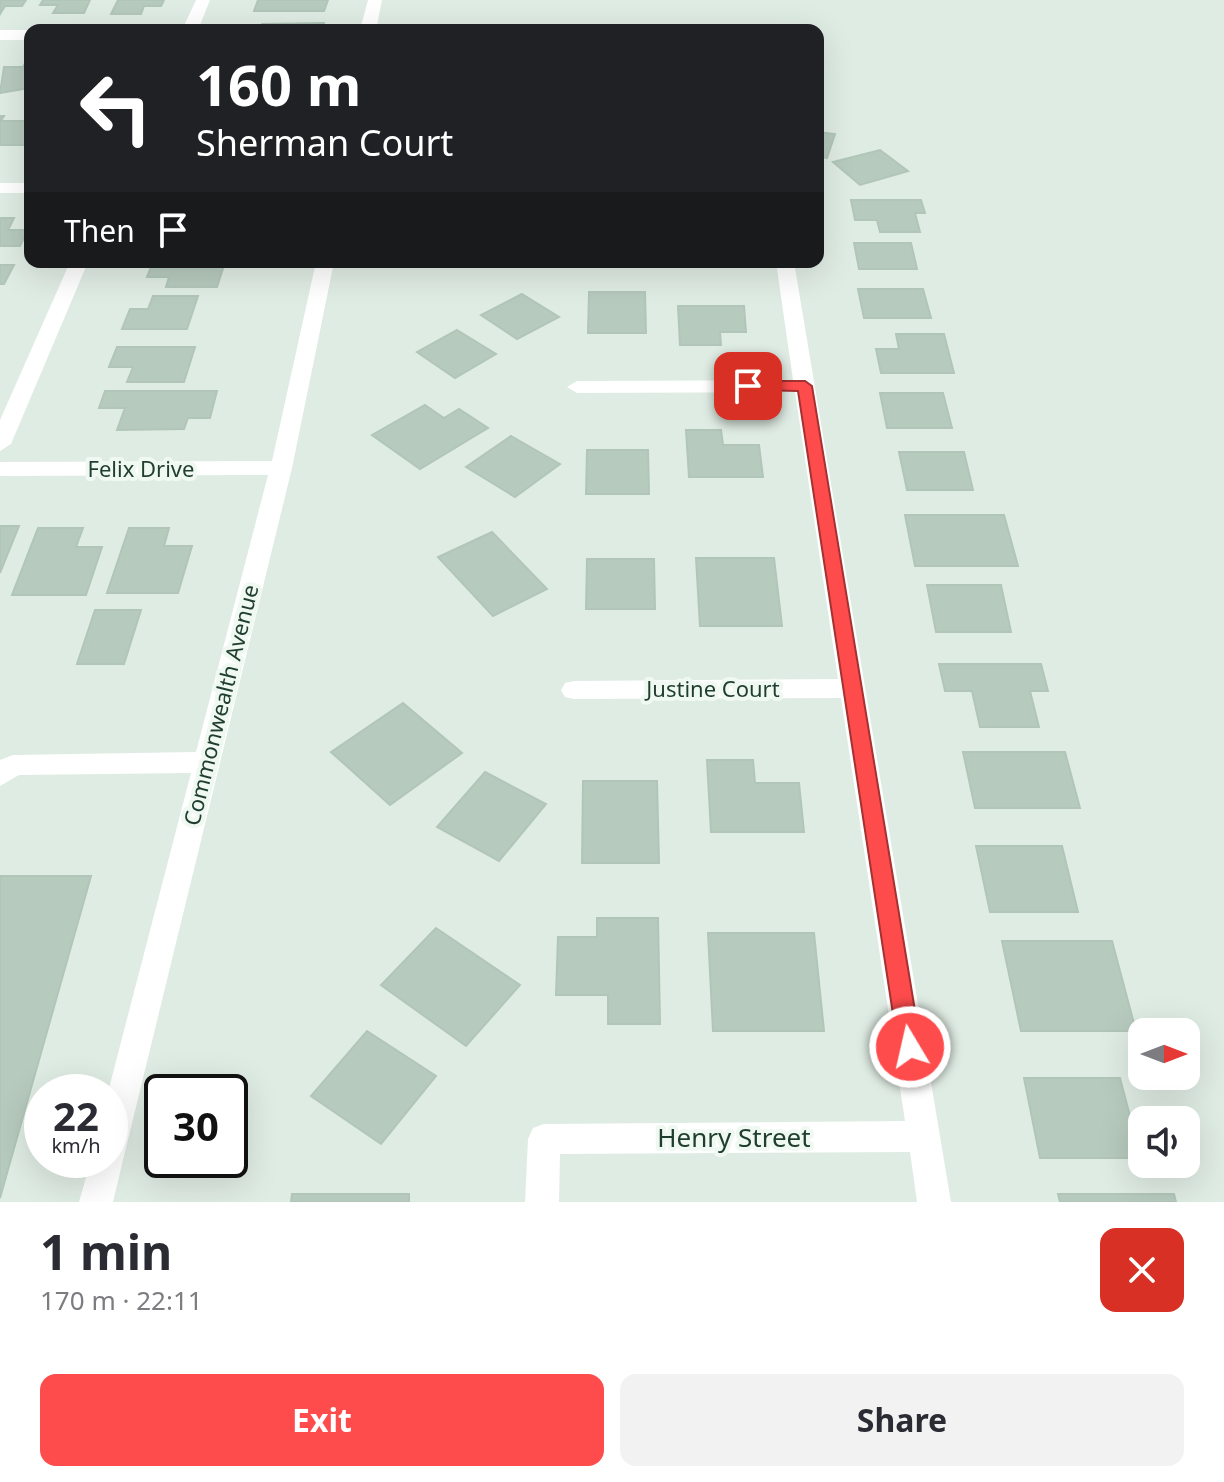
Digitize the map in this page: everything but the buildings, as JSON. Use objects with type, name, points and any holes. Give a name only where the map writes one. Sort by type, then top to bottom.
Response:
[{"type":"street","points":[[193,24],[203,0]]},
{"type":"street","points":[[369,24],[375,0]]},
{"type":"street","points":[[0,35],[24,35]]},
{"type":"street","points":[[0,188],[24,188]]},
{"type":"street","points":[[0,444],[76,268]]},
{"type":"street","name":"Commonwealth Avenue","points":[[128,1075],[281,468],[324,268]]},
{"type":"street","points":[[786,268],[934,1202]]},
{"type":"street","points":[[577,387],[805,386]]},
{"type":"street","name":"Felix Drive","points":[[0,469],[281,468]]},
{"type":"street","name":"Justine Court","points":[[574,690],[853,688]]},
{"type":"street","points":[[0,775],[13,765],[207,762]]},
{"type":"street","name":"Henry Street","points":[[542,1202],[544,1139],[924,1136]]},
{"type":"street","points":[[96,1202],[102,1178]]},
{"type":"route","points":[[748,386],[805,386],[910,1047]]}]
